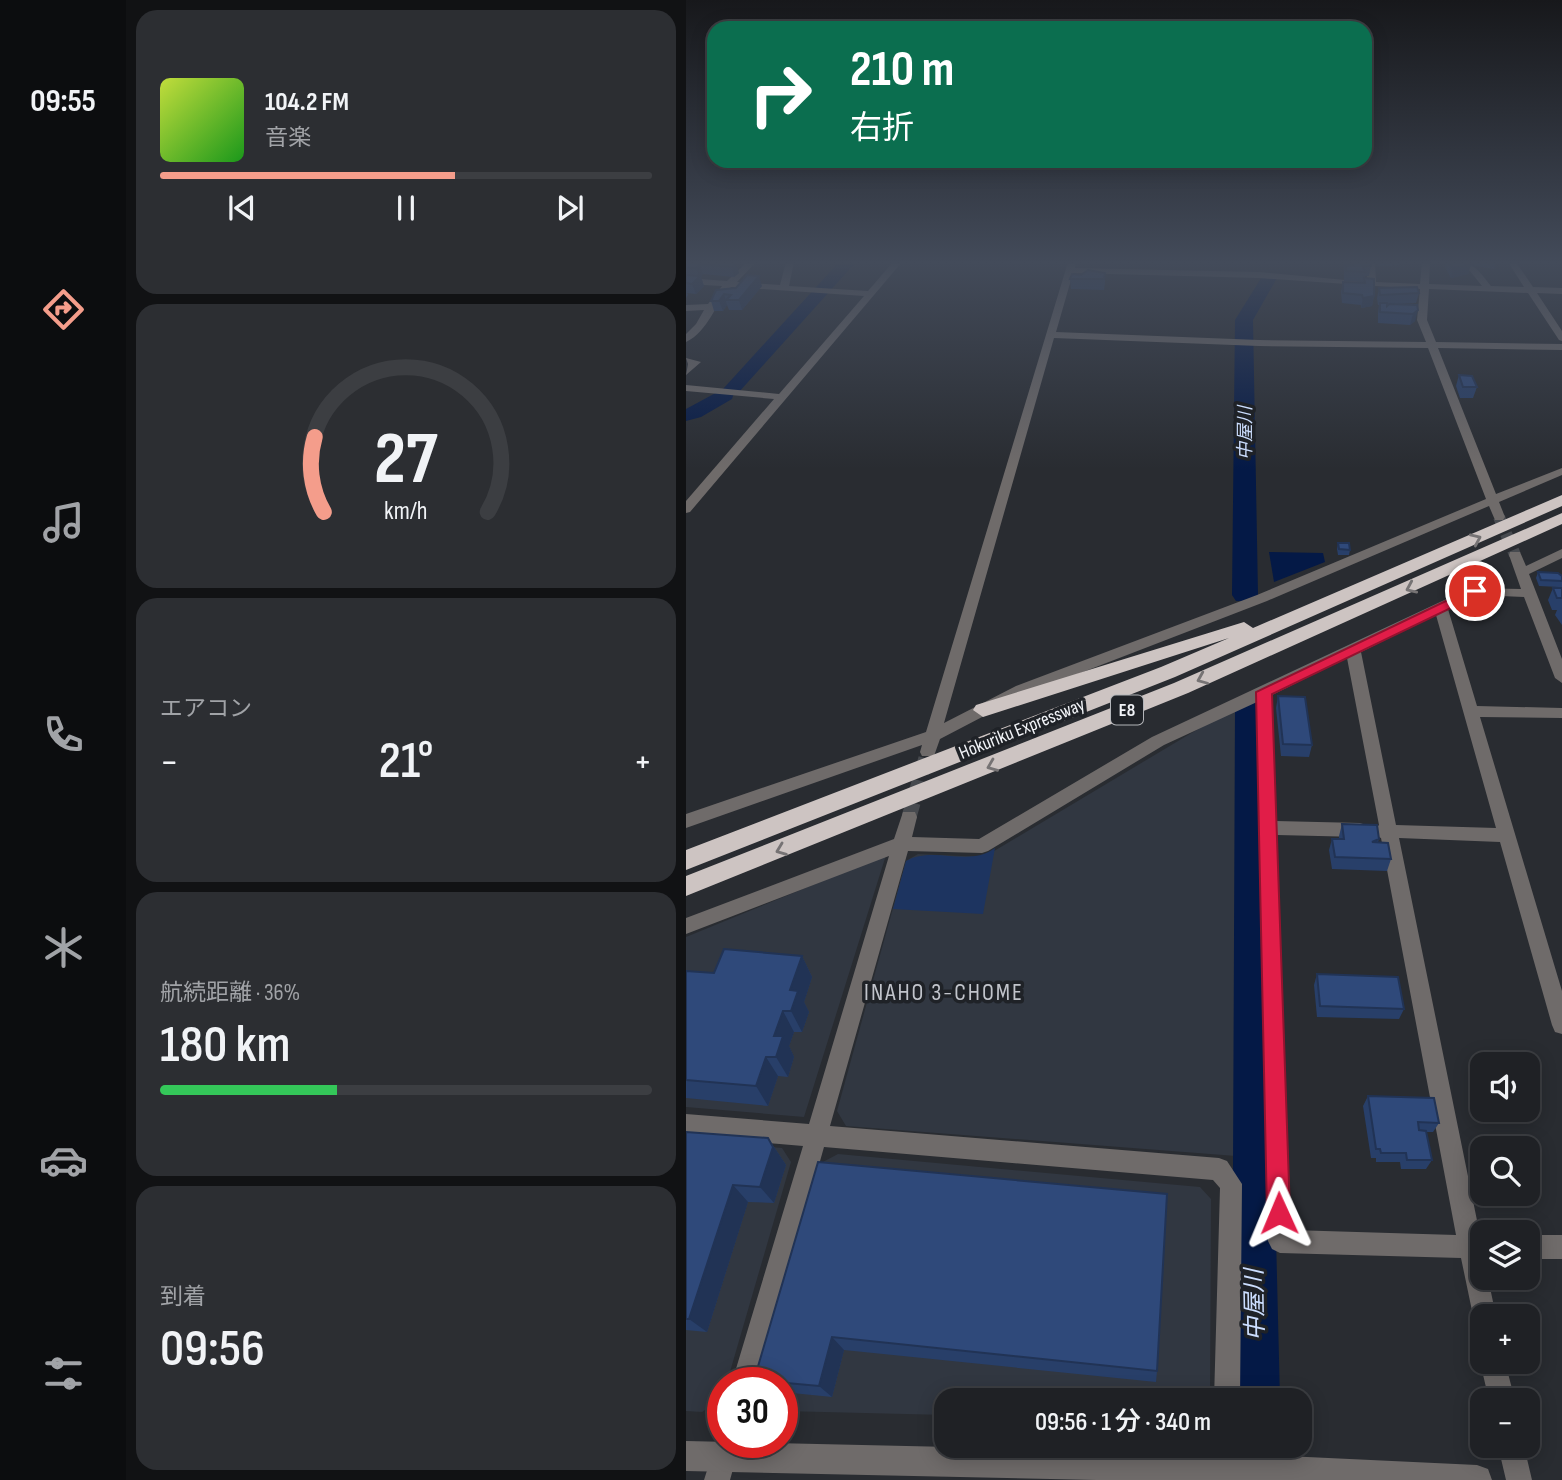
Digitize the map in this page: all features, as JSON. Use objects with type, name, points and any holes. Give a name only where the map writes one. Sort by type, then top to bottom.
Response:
[{"type":"highway","name":"Hokuriku Expressway","points":[[686,860],[1018,733],[1300,617],[1562,500]]},
{"type":"highway","name":"Hokuriku Expressway","points":[[686,886],[1156,699],[1383,601],[1562,518]]},
{"type":"highway","points":[[983,710],[1023,700],[1204,637],[1300,617]]},
{"type":"highway","points":[[686,851],[947,755],[1018,733]]},
{"type":"street","points":[[686,509],[838,331]]},
{"type":"street","points":[[930,744],[1051,331]]},
{"type":"street","points":[[1426,331],[1499,517]]},
{"type":"street","points":[[1050,335],[1231,342],[1562,346]]},
{"type":"street","points":[[686,361],[696,362],[686,372]]},
{"type":"street","points":[[686,388],[782,397]]},
{"type":"street","points":[[686,821],[930,744],[983,710],[1021,690],[1262,598],[1562,471]]},
{"type":"street","points":[[1521,573],[1562,553]]},
{"type":"street","points":[[1516,555],[1562,678]]},
{"type":"street","points":[[686,926],[901,844],[982,846],[1158,741],[1475,591],[1528,593]]},
{"type":"street","points":[[1441,609],[1506,835],[1557,987],[1562,1025]]},
{"type":"street","points":[[1353,649],[1470,1223]]},
{"type":"street","points":[[1264,692],[1280,1241],[1470,1247]]},
{"type":"street","points":[[1470,711],[1562,713]]},
{"type":"street","points":[[749,1367],[909,817]]},
{"type":"street","points":[[1270,828],[1506,835]]},
{"type":"street","points":[[686,1125],[1219,1169],[1231,1184],[1227,1388]]},
{"type":"street","points":[[1540,1247],[1562,1247]]},
{"type":"street","points":[[686,1456],[723,1459],[1230,1465],[1477,1480]]},
{"type":"street","points":[[1514,1458],[1519,1480]]},
{"type":"shaded area","points":[[1269,552],[1323,553],[1325,562],[1274,582]]},
{"type":"shaded area","points":[[1235,707],[1236,1156],[846,1126],[837,1111],[906,861],[918,854],[984,857]]},
{"type":"shaded area","points":[[995,848],[983,914],[893,909],[906,861],[928,855],[974,856]]},
{"type":"shaded area","points":[[886,855],[804,1117],[686,1107],[686,937]]},
{"type":"shaded area","points":[[686,1140],[782,1148],[791,1162],[731,1367],[707,1367],[707,1409],[702,1412],[686,1411]]},
{"type":"shaded area","points":[[838,1154],[1200,1187],[1211,1199],[1210,1388],[934,1388],[934,1415],[798,1411],[798,1367],[761,1367],[821,1163]]},
{"type":"building","points":[[1459,375],[1472,376],[1477,387],[1463,387]]},
{"type":"building","points":[[1338,543],[1349,543],[1350,550],[1339,549]]},
{"type":"building","points":[[1538,572],[1558,573],[1562,576],[1562,581],[1541,580]]},
{"type":"building","points":[[1553,588],[1562,588],[1562,598],[1557,598]]},
{"type":"building","points":[[1278,696],[1305,697],[1312,745],[1283,744]]},
{"type":"building","points":[[1342,824],[1377,825],[1379,839],[1372,842],[1388,843],[1391,859],[1335,857],[1332,839],[1344,839]]},
{"type":"building","points":[[724,949],[802,956],[790,990],[798,991],[791,1011],[783,1011],[774,1036],[783,1036],[776,1057],[766,1057],[756,1086],[686,1080],[686,971],[714,973]]},
{"type":"building","points":[[1317,974],[1398,977],[1404,1009],[1320,1006]]},
{"type":"building","points":[[1368,1096],[1434,1098],[1439,1123],[1418,1122],[1419,1130],[1426,1131],[1432,1160],[1407,1160],[1406,1153],[1381,1153],[1380,1149],[1376,1149]]},
{"type":"building","points":[[686,1132],[768,1138],[773,1147],[760,1187],[733,1185],[689,1319],[686,1319]]},
{"type":"building","points":[[818,1162],[1167,1194],[1157,1371],[832,1337],[819,1386],[798,1384],[798,1367],[758,1367]]},
{"type":"waterway","points":[[732,388],[784,331]]},
{"type":"waterway","name":"中屋川","points":[[1244,331],[1245,595]]},
{"type":"waterway","points":[[686,415],[725,395]]},
{"type":"waterway","name":"中屋川","points":[[1249,706],[1256,1388]]},
{"type":"waterway","name":"中屋川","points":[[1257,1458],[1257,1480]]},
{"type":"tunnel","points":[[1499,517],[1515,555]]},
{"type":"tunnel","points":[[909,817],[926,758]]},
{"type":"district","name":"INAHO 3-CHOME","points":[[944,992]]},
{"type":"route","points":[[1279,1213],[1264,692],[1475,591]]}]
